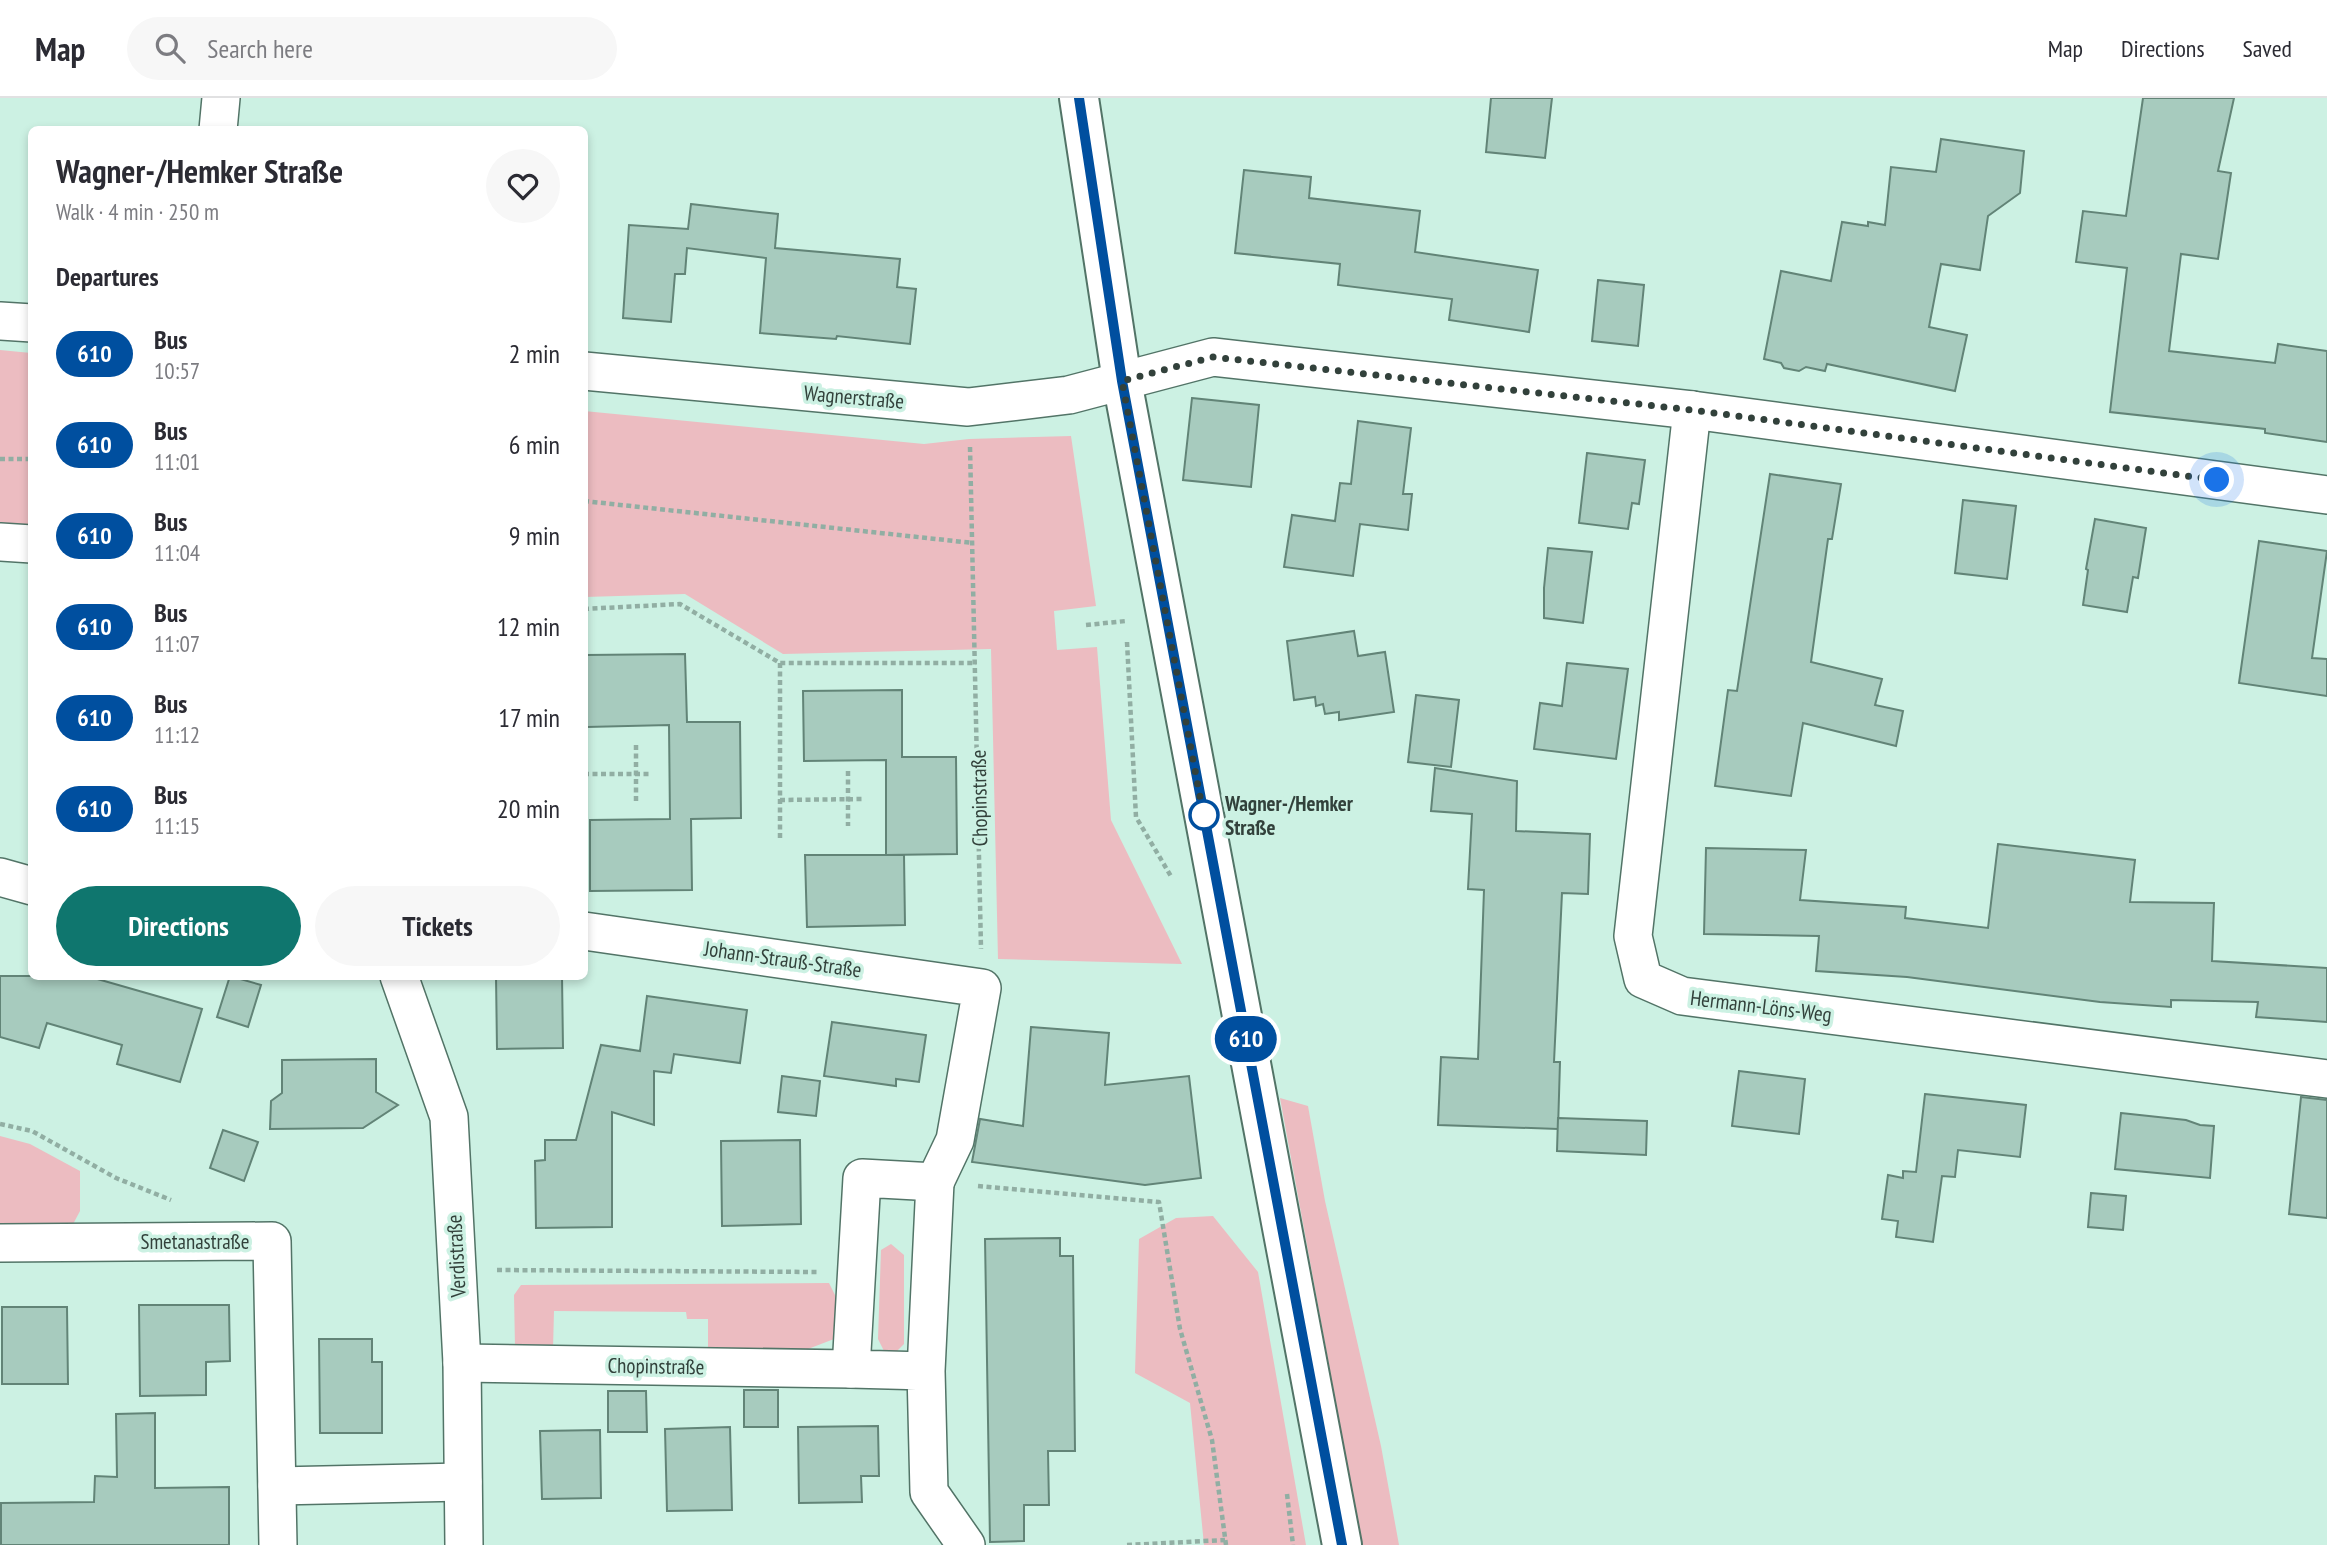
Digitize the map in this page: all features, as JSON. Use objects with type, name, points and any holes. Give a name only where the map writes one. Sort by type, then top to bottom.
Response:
[{"type":"main road","points":[[1079,98],[1122,381],[1342,1545]]},
{"type":"street","points":[[218,126],[221,98]]},
{"type":"street","points":[[0,321],[28,323]]},
{"type":"street","name":"Wagnerstraße","points":[[588,371],[968,408],[1069,395],[1213,357],[1692,410],[2327,495]]},
{"type":"street","name":"Hermann-Löns-Weg","points":[[1692,410],[1633,936],[1643,979],[1682,996],[2327,1079]]},
{"type":"street","points":[[0,542],[28,544]]},
{"type":"street","points":[[0,877],[28,885]]},
{"type":"street","name":"Johann-Strauß-Straße","points":[[588,931],[982,988]]},
{"type":"street","name":"Verdistraße","points":[[400,980],[449,1117],[461,1363],[464,1545]]},
{"type":"street","points":[[965,1545],[929,1492],[926,1371],[935,1182],[955,1140],[982,988]]},
{"type":"street","points":[[850,1369],[862,1178],[935,1182]]},
{"type":"street","name":"Smetanastraße","points":[[0,1243],[272,1241],[278,1545]]},
{"type":"street","name":"Chopinstraße","points":[[461,1363],[926,1371]]},
{"type":"street","points":[[277,1486],[463,1482]]},
{"type":"path","name":"Chopinstraße","points":[[968,408],[982,988]]},
{"type":"path","points":[[0,459],[28,459]]},
{"type":"path","points":[[588,501],[973,543]]},
{"type":"path","points":[[588,609],[680,604],[780,663],[976,663]]},
{"type":"path","points":[[1086,625],[1125,621]]},
{"type":"path","points":[[780,663],[780,840]]},
{"type":"path","points":[[636,745],[636,801]]},
{"type":"path","points":[[848,771],[848,827]]},
{"type":"path","points":[[588,774],[652,774]]},
{"type":"path","points":[[780,800],[864,799]]},
{"type":"path","points":[[0,1124],[32,1132],[116,1178],[176,1202]]},
{"type":"path","points":[[935,1182],[1158,1202],[1180,1329],[1212,1440],[1226,1543],[1127,1545]]},
{"type":"path","points":[[457,1270],[856,1272]]},
{"type":"shaded area","points":[[0,350],[28,353],[28,536],[0,536]]},
{"type":"shaded area","points":[[588,411],[924,444],[969,439],[1071,436],[1096,606],[1054,611],[1057,650],[1097,647],[1111,820],[1182,964],[998,959],[991,649],[783,654],[685,594],[588,597]]},
{"type":"shaded area","points":[[1280,1098],[1308,1106],[1325,1201],[1381,1446],[1399,1545],[1362,1545]]},
{"type":"shaded area","points":[[0,1136],[30,1144],[80,1171],[80,1211],[71,1228],[0,1230]]},
{"type":"shaded area","points":[[1213,1216],[1258,1272],[1306,1545],[1204,1545],[1190,1403],[1135,1373],[1139,1239],[1176,1218]]},
{"type":"shaded area","points":[[891,1244],[904,1255],[904,1344],[896,1352],[884,1351],[878,1339],[881,1250]]},
{"type":"shaded area","points":[[829,1283],[837,1299],[834,1339],[808,1349],[708,1350],[708,1319],[687,1319],[686,1312],[554,1311],[553,1349],[515,1347],[514,1295],[521,1285]]},
{"type":"building","points":[[1491,98],[1552,98],[1545,158],[1486,152]]},
{"type":"building","points":[[2143,98],[2234,98],[2218,171],[2231,173],[2218,259],[2181,254],[2169,351],[2275,363],[2278,344],[2327,351],[2327,442],[2265,433],[2265,429],[2110,412],[2127,268],[2076,262],[2083,211],[2126,216]]},
{"type":"building","points":[[1941,139],[2024,151],[2020,193],[1988,216],[1980,270],[1941,264],[1929,327],[1967,335],[1955,391],[1827,364],[1825,371],[1806,367],[1799,371],[1764,359],[1781,271],[1831,281],[1842,222],[1868,226],[1868,222],[1885,225],[1891,167],[1936,172]]},
{"type":"building","points":[[1244,170],[1311,177],[1309,198],[1420,211],[1415,252],[1538,270],[1529,332],[1449,320],[1452,299],[1338,285],[1340,264],[1235,253]]},
{"type":"building","points":[[691,204],[778,214],[775,248],[900,259],[897,287],[916,289],[910,344],[837,336],[836,339],[760,333],[766,258],[687,248],[685,274],[675,274],[671,322],[623,318],[629,225],[688,229]]},
{"type":"building","points":[[1598,280],[1644,285],[1638,346],[1592,341]]},
{"type":"building","points":[[1192,398],[1259,405],[1251,487],[1183,480]]},
{"type":"building","points":[[1358,421],[1411,428],[1403,494],[1412,494],[1408,530],[1360,524],[1353,576],[1284,567],[1292,515],[1335,521],[1340,483],[1351,484]]},
{"type":"building","points":[[1587,453],[1645,460],[1639,504],[1632,503],[1628,529],[1579,523]]},
{"type":"building","points":[[1770,474],[1841,484],[1832,539],[1828,539],[1811,662],[1882,679],[1875,705],[1903,711],[1896,746],[1803,723],[1791,796],[1715,786],[1728,690],[1737,691]]},
{"type":"building","points":[[1963,500],[2016,506],[2007,579],[1955,573]]},
{"type":"building","points":[[2095,519],[2146,528],[2138,578],[2133,577],[2127,612],[2083,605]]},
{"type":"building","points":[[2259,541],[2327,551],[2312,658],[2327,659],[2327,696],[2239,683]]},
{"type":"building","points":[[1548,548],[1592,552],[1583,623],[1544,618]]},
{"type":"building","points":[[1354,631],[1358,656],[1385,652],[1394,712],[1339,720],[1339,712],[1325,714],[1323,704],[1316,706],[1315,697],[1294,700],[1287,641]]},
{"type":"building","points":[[685,654],[687,722],[740,722],[741,818],[691,819],[692,890],[590,891],[590,820],[670,819],[669,725],[588,727],[588,655]]},
{"type":"building","points":[[1567,663],[1628,669],[1616,759],[1534,749],[1540,703],[1562,706]]},
{"type":"building","points":[[902,690],[902,757],[956,757],[957,854],[886,855],[886,760],[804,761],[803,691]]},
{"type":"building","points":[[1416,695],[1459,700],[1451,767],[1408,762]]},
{"type":"building","points":[[1435,768],[1517,781],[1516,831],[1590,834],[1588,894],[1562,893],[1554,1062],[1560,1062],[1558,1129],[1438,1125],[1441,1057],[1478,1059],[1484,890],[1468,889],[1472,814],[1431,811]]},
{"type":"building","points":[[1998,844],[2135,860],[2130,902],[2214,903],[2212,961],[2327,968],[2327,1022],[2256,1017],[2258,1002],[2171,1000],[2171,1007],[2100,1002],[1907,977],[1816,971],[1819,936],[1704,934],[1706,848],[1806,850],[1800,900],[1906,907],[1905,918],[1988,928]]},
{"type":"building","points":[[805,855],[904,855],[905,925],[807,927]]},
{"type":"building","points":[[0,976],[28,976],[28,980],[101,980],[202,1009],[180,1082],[117,1064],[122,1045],[47,1023],[39,1048],[0,1037]]},
{"type":"building","points":[[229,980],[244,980],[261,985],[248,1027],[217,1017]]},
{"type":"building","points":[[496,980],[562,980],[563,1048],[497,1049]]},
{"type":"building","points":[[647,996],[747,1010],[740,1063],[674,1054],[671,1073],[654,1071],[654,1125],[612,1112],[612,1227],[536,1228],[535,1161],[545,1160],[545,1140],[576,1140],[601,1045],[640,1051]]},
{"type":"building","points":[[832,1022],[926,1035],[919,1082],[896,1079],[896,1086],[824,1076]]},
{"type":"building","points":[[1031,1027],[1109,1033],[1105,1085],[1189,1076],[1201,1178],[1145,1185],[972,1162],[980,1119],[1023,1126]]},
{"type":"building","points":[[376,1059],[376,1092],[398,1105],[363,1128],[270,1129],[271,1101],[282,1093],[282,1060]]},
{"type":"building","points":[[1739,1071],[1805,1079],[1799,1134],[1732,1126]]},
{"type":"building","points":[[782,1076],[820,1081],[816,1116],[778,1112]]},
{"type":"building","points":[[1925,1094],[2026,1105],[2020,1157],[1958,1150],[1955,1177],[1942,1176],[1933,1242],[1896,1237],[1898,1221],[1882,1219],[1888,1175],[1903,1178],[1903,1171],[1916,1172]]},
{"type":"building","points":[[2301,1097],[2327,1100],[2327,1218],[2289,1214]]},
{"type":"building","points":[[2121,1113],[2214,1126],[2210,1178],[2115,1169]]},
{"type":"building","points":[[1558,1118],[1647,1121],[1646,1155],[1557,1151]]},
{"type":"building","points":[[223,1130],[258,1142],[244,1181],[210,1168]]},
{"type":"building","points":[[800,1140],[801,1224],[722,1226],[721,1141]]},
{"type":"building","points":[[2091,1193],[2126,1196],[2123,1230],[2088,1227]]},
{"type":"building","points":[[1060,1238],[1060,1256],[1073,1256],[1075,1451],[1048,1451],[1049,1505],[1024,1505],[1024,1541],[990,1542],[985,1239]]},
{"type":"building","points":[[139,1305],[229,1305],[230,1361],[206,1362],[206,1395],[140,1396]]},
{"type":"building","points":[[2,1307],[67,1307],[68,1384],[2,1384]]},
{"type":"building","points":[[319,1339],[372,1339],[372,1362],[382,1362],[382,1433],[320,1433]]},
{"type":"building","points":[[744,1390],[778,1390],[778,1427],[744,1427]]},
{"type":"building","points":[[608,1391],[646,1391],[647,1432],[608,1432]]},
{"type":"building","points":[[155,1413],[155,1488],[229,1487],[229,1545],[1,1545],[1,1503],[94,1502],[95,1476],[117,1477],[116,1414]]},
{"type":"building","points":[[878,1426],[879,1476],[861,1476],[862,1502],[799,1503],[798,1427]]},
{"type":"building","points":[[730,1427],[732,1510],[667,1511],[665,1429]]},
{"type":"building","points":[[600,1430],[601,1498],[542,1499],[540,1431]]},
{"type":"bus line","name":"610","points":[[1079,98],[1122,381],[1342,1545]]},
{"type":"place","name":"Wagner-/Hemker Straße","points":[[1204,815]]},
{"type":"route","points":[[1204,815],[1204,818],[1122,381],[1213,357],[1692,410],[2217,480]]}]
